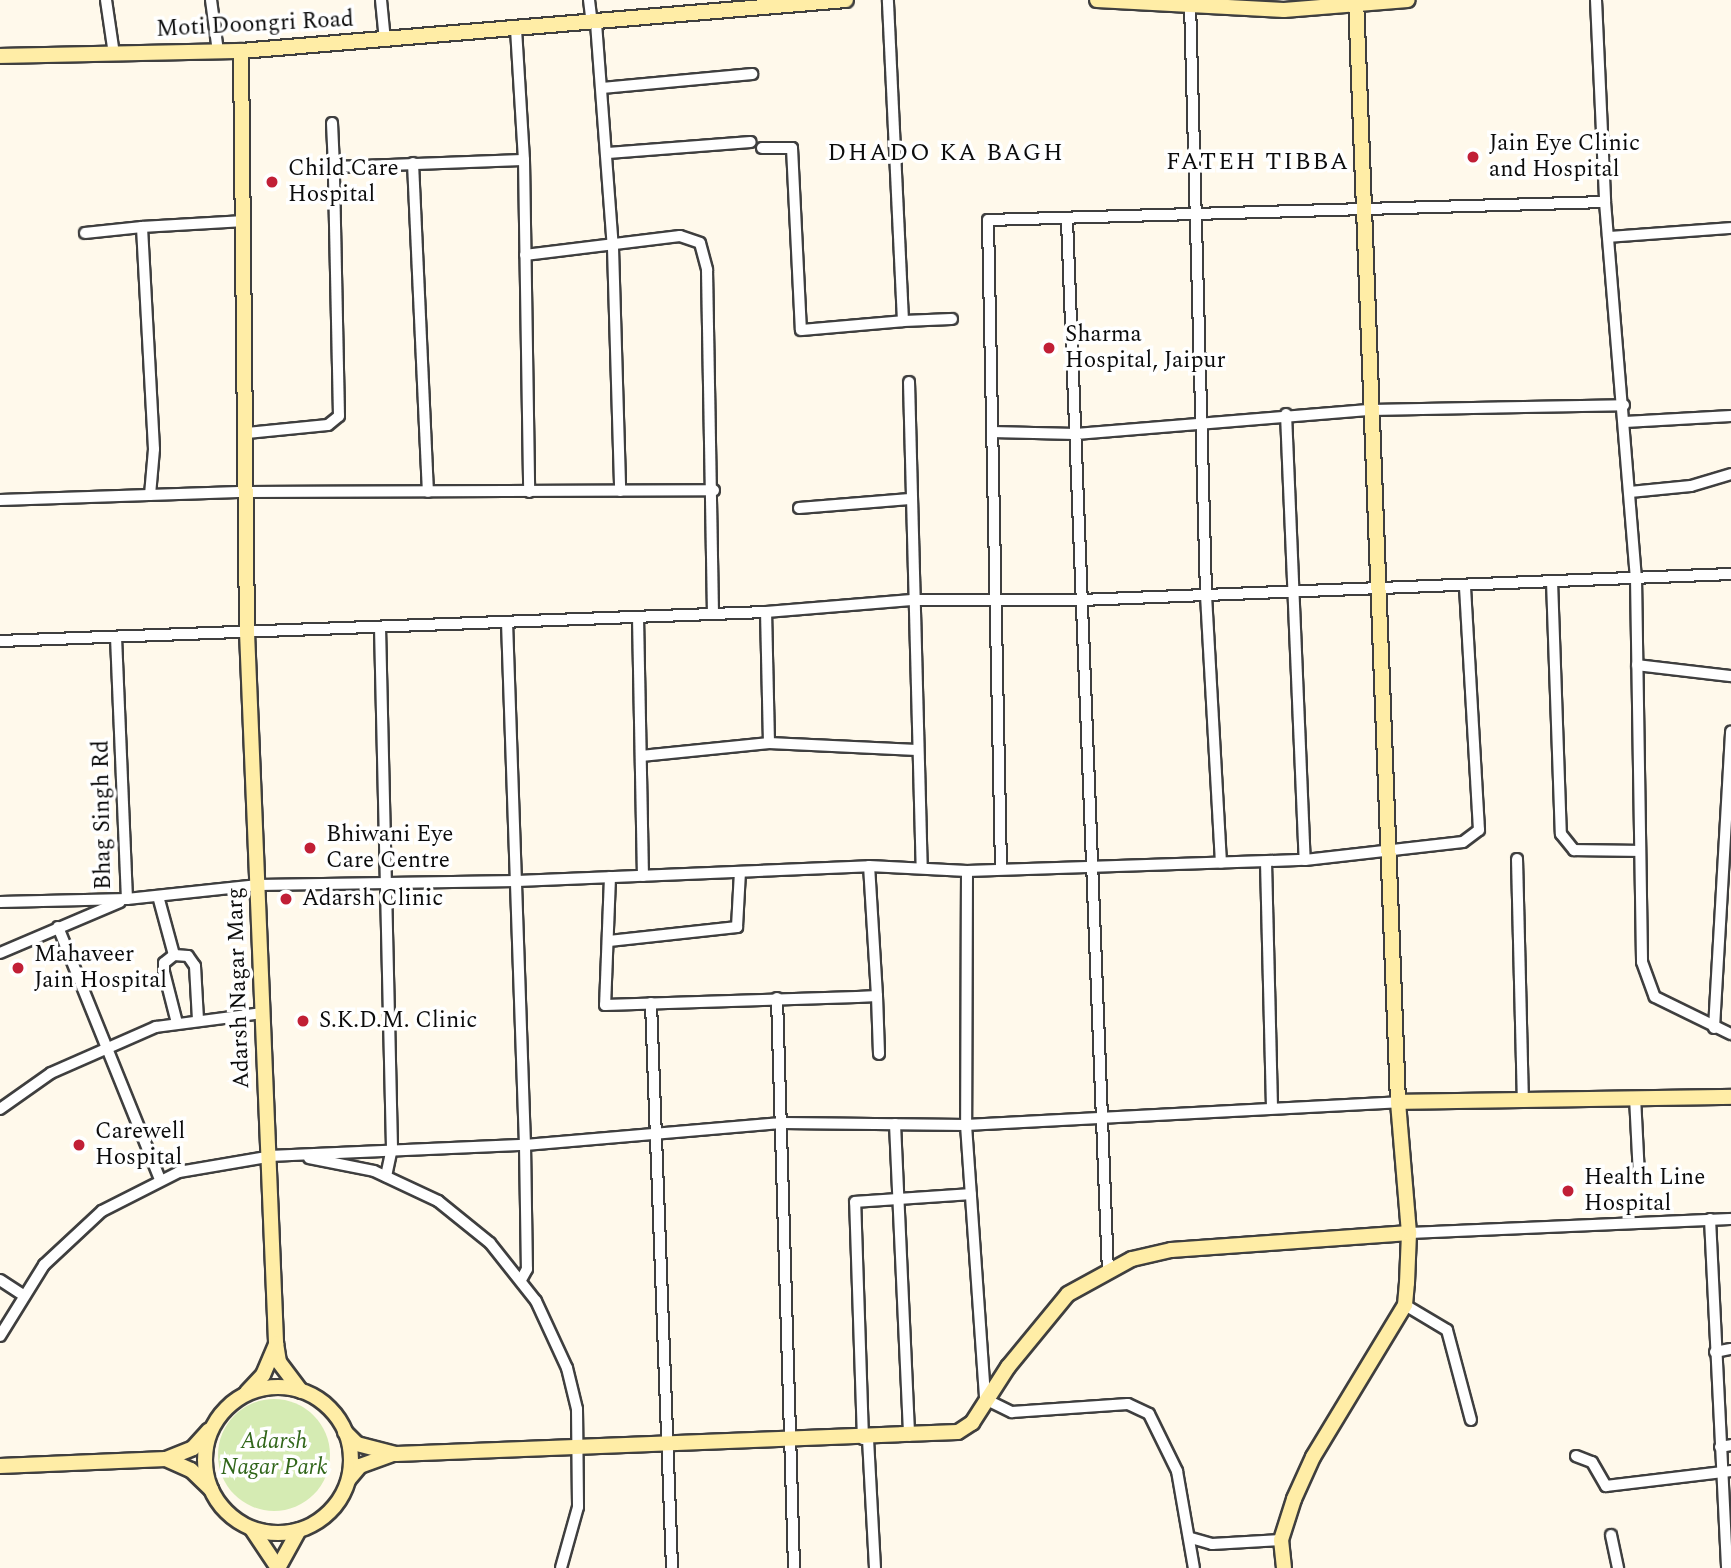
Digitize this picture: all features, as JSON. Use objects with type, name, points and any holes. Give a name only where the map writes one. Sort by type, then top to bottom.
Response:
[{"type":"street","points":[[106,0],[114,54]]},
{"type":"street","points":[[211,0],[218,52]]},
{"type":"street","points":[[381,0],[385,41]]},
{"type":"street","points":[[589,0],[594,23],[608,153],[620,491]]},
{"type":"street","name":"Moti Doongri Road","points":[[0,56],[241,51],[594,23],[698,6],[846,0]]},
{"type":"street","points":[[888,0],[902,321]]},
{"type":"street","points":[[1097,0],[1284,5],[1408,0]]},
{"type":"street","points":[[1596,0],[1605,202],[1624,405],[1636,578],[1640,851],[1646,981],[1655,997],[1731,1034]]},
{"type":"street","points":[[1190,2],[1206,595],[1221,863]]},
{"type":"street","points":[[1284,1568],[1281,1541],[1313,1457],[1405,1305],[1409,1233],[1398,1101],[1376,589],[1357,3]]},
{"type":"street","points":[[516,29],[524,160],[529,492]]},
{"type":"street","name":"Adarsh Nagar Marg","points":[[241,51],[247,632],[276,1343]]},
{"type":"street","points":[[602,88],[752,74]]},
{"type":"street","points":[[247,433],[328,425],[339,416],[331,123]]},
{"type":"street","points":[[608,153],[751,142]]},
{"type":"street","points":[[762,148],[793,150],[801,330],[952,319]]},
{"type":"street","points":[[334,167],[524,160]]},
{"type":"street","points":[[413,163],[428,492]]},
{"type":"street","points":[[1002,869],[988,220],[1196,217],[1605,202]]},
{"type":"street","points":[[1067,220],[1108,1273]]},
{"type":"street","points":[[85,233],[244,221]]},
{"type":"street","points":[[142,227],[154,449],[150,495]]},
{"type":"street","points":[[1608,237],[1731,228]]},
{"type":"street","points":[[525,256],[613,248],[680,236],[700,243],[707,270],[715,490],[713,614]]},
{"type":"street","points":[[909,382],[912,600],[922,867]]},
{"type":"street","points":[[992,432],[1076,434],[1286,414],[1371,410],[1624,405]]},
{"type":"street","points":[[1286,414],[1290,592],[1306,860]]},
{"type":"street","points":[[1625,422],[1731,416]]},
{"type":"street","points":[[1630,492],[1691,486],[1731,474]]},
{"type":"street","points":[[0,500],[246,492],[715,490]]},
{"type":"street","points":[[799,508],[910,499]]},
{"type":"street","points":[[0,641],[766,612],[912,600],[1081,600],[1731,574]]},
{"type":"street","points":[[1552,581],[1561,834],[1574,850],[1640,851]]},
{"type":"street","points":[[0,902],[127,899],[258,885],[517,881],[869,866],[967,871],[1266,862],[1464,842],[1479,830],[1465,585]]},
{"type":"street","points":[[766,612],[769,743]]},
{"type":"street","points":[[638,617],[643,876]]},
{"type":"street","points":[[506,622],[525,1145],[527,1269],[521,1280]]},
{"type":"street","points":[[380,627],[392,1148],[386,1176]]},
{"type":"street","name":"Bhag Singh Rd","points":[[0,953],[127,899],[116,637]]},
{"type":"street","points":[[1637,665],[1731,676]]},
{"type":"street","points":[[1714,1028],[1731,732]]},
{"type":"street","points":[[641,756],[769,743],[917,750]]},
{"type":"street","points":[[1517,859],[1523,1097]]},
{"type":"street","points":[[1266,862],[1272,1108]]},
{"type":"street","points":[[869,866],[879,1054]]},
{"type":"street","points":[[967,871],[966,1125],[985,1399]]},
{"type":"street","points":[[609,942],[737,927],[740,872]]},
{"type":"street","points":[[610,877],[606,1005],[877,996]]},
{"type":"street","points":[[158,896],[174,955]]},
{"type":"street","points":[[58,927],[160,1180]]},
{"type":"street","points":[[177,1023],[163,972],[164,963],[174,955],[188,956],[195,966],[198,1019]]},
{"type":"street","points":[[777,998],[783,1123],[788,1442],[794,1568]]},
{"type":"street","points":[[651,1003],[672,1568]]},
{"type":"street","points":[[0,1109],[51,1073],[107,1048],[177,1023],[263,1013]]},
{"type":"street","points":[[0,1336],[23,1295],[76,1232],[102,1211],[160,1180],[218,1161],[392,1148],[525,1145],[783,1123],[966,1125],[1398,1101],[1523,1097],[1731,1097]]},
{"type":"street","points":[[1635,1097],[1639,1177]]},
{"type":"street","points":[[895,1124],[909,1436]]},
{"type":"street","points":[[269,1156],[340,1162],[386,1176],[465,1221],[521,1280],[567,1368],[580,1448],[578,1507],[561,1568]]},
{"type":"street","points":[[875,1568],[865,1440],[855,1202],[971,1194]]},
{"type":"street","points":[[1710,1219],[1715,1352],[1726,1446],[1720,1472],[1728,1566]]},
{"type":"street","points":[[276,1343],[279,1362],[301,1391],[329,1408],[345,1432],[357,1444],[396,1454],[865,1440],[958,1432],[972,1423],[985,1399],[1068,1294],[1108,1273],[1171,1250],[1409,1233],[1731,1219]]},
{"type":"street","points":[[0,1280],[23,1295]]},
{"type":"street","points":[[1405,1305],[1447,1330],[1472,1420]]},
{"type":"street","points":[[0,1466],[166,1459],[193,1448],[263,1375],[276,1343]]},
{"type":"street","points":[[1715,1352],[1731,1349]]},
{"type":"street","points":[[242,1396],[272,1387],[301,1391]]},
{"type":"street","points":[[985,1399],[1012,1412],[1128,1404],[1149,1414],[1177,1471],[1191,1538],[1194,1568]]},
{"type":"street","points":[[212,1490],[205,1459],[216,1422]]},
{"type":"street","points":[[345,1432],[348,1480]]},
{"type":"street","points":[[166,1459],[191,1470],[212,1490],[227,1512],[251,1528],[278,1568],[299,1530],[333,1508],[348,1480],[360,1466],[396,1454]]},
{"type":"street","points":[[1576,1456],[1591,1462],[1602,1484],[1611,1487],[1731,1471]]},
{"type":"street","points":[[251,1528],[299,1530]]},
{"type":"street","points":[[1611,1535],[1618,1568]]},
{"type":"street","points":[[1191,1538],[1212,1544],[1281,1541]]},
{"type":"green space","name":"Adarsh Nagar Park","points":[[274,1399],[295,1403],[313,1416],[326,1434],[330,1455],[326,1476],[313,1494],[295,1507],[274,1511],[253,1507],[235,1494],[222,1476],[218,1455],[222,1434],[235,1416],[253,1403]]},
{"type":"place","name":"Jain Eye Clinic and Hospital","points":[[1473,157]]},
{"type":"place","name":"Child Care Hospital","points":[[272,182]]},
{"type":"place","name":"Sharma Hospital, Jaipur","points":[[1049,348]]},
{"type":"place","name":"Bhiwani Eye Care Centre","points":[[310,848]]},
{"type":"place","name":"Adarsh Clinic","points":[[286,899]]},
{"type":"place","name":"Mahaveer Jain Hospital","points":[[18,968]]},
{"type":"place","name":"S.K.D.M. Clinic","points":[[303,1021]]},
{"type":"place","name":"Carewell Hospital","points":[[79,1145]]},
{"type":"place","name":"Health Line Hospital","points":[[1568,1191]]},
{"type":"district","name":"DHADO KA BAGH","points":[[946,154]]},
{"type":"district","name":"FATEH TIBBA","points":[[1258,163]]}]
